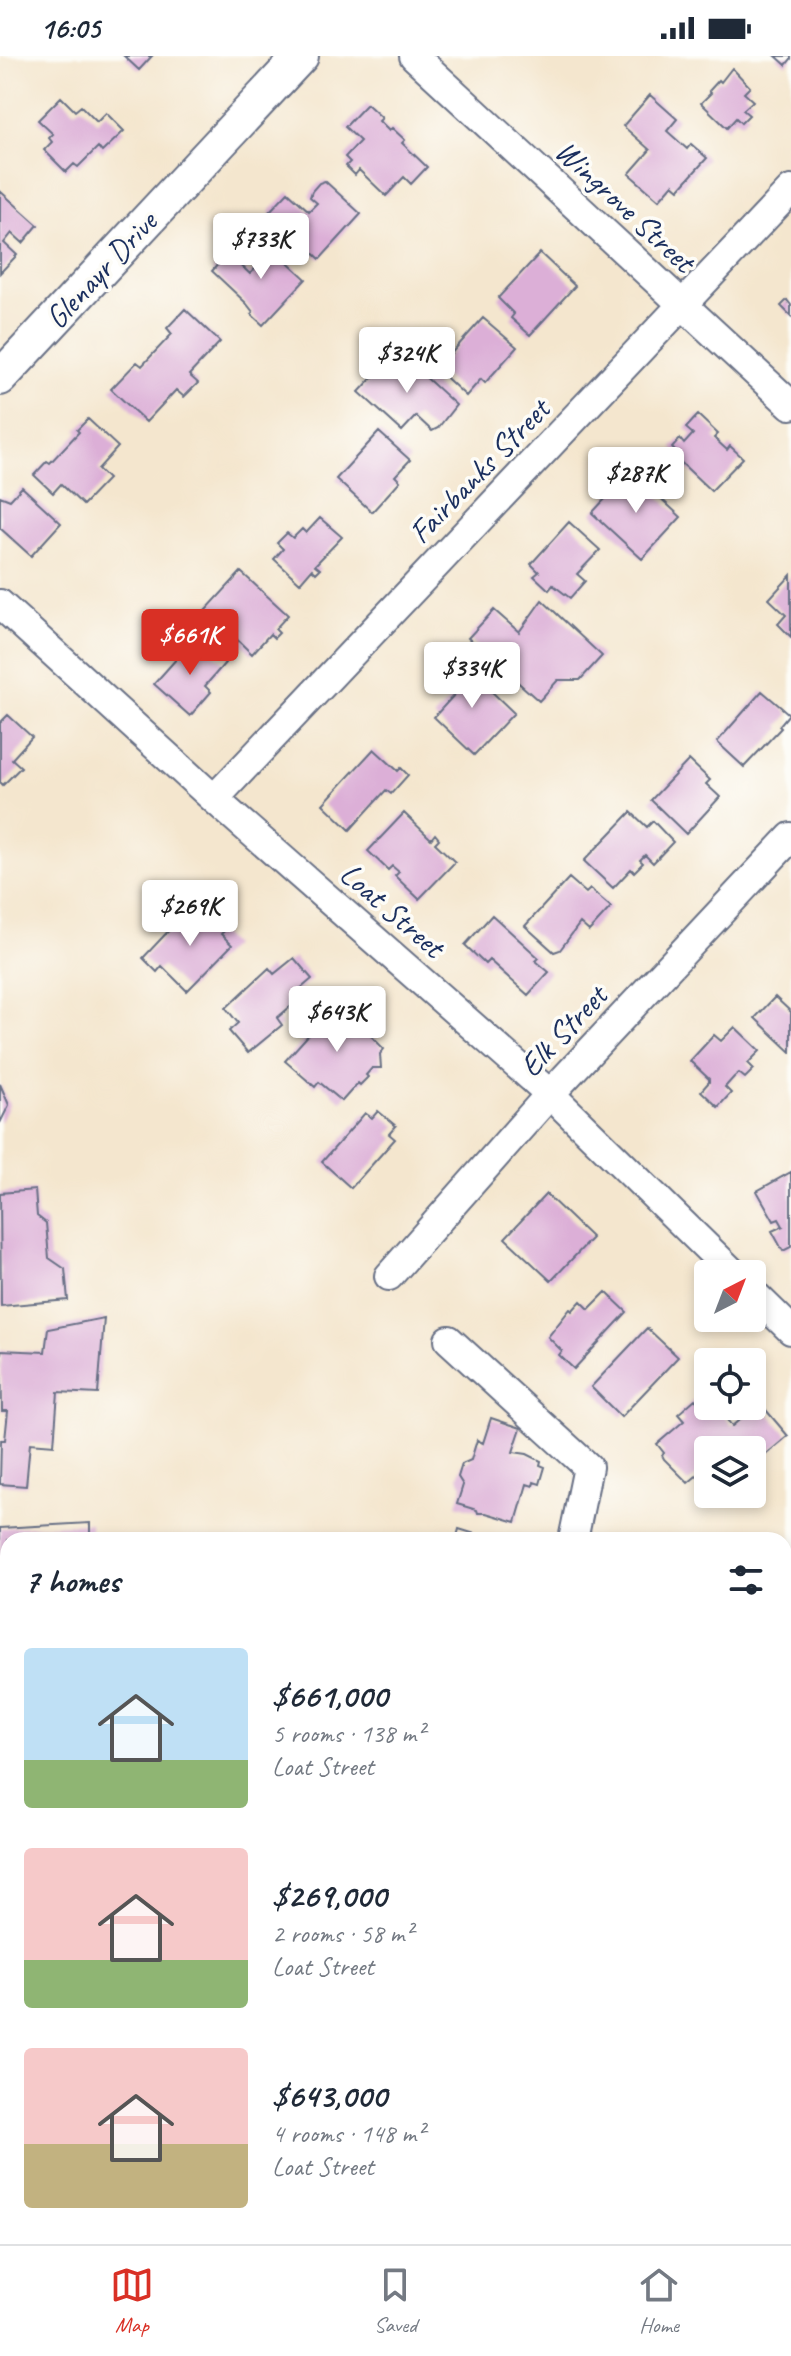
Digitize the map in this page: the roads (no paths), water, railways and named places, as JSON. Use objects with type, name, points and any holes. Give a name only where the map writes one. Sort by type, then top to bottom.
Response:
[{"type":"street","name":"Glenayr Drive","points":[[0,378],[301,56]]},
{"type":"street","name":"Wingrove Street","points":[[414,56],[791,405]]},
{"type":"street","name":"Fairbanks Street","points":[[214,799],[791,190]]},
{"type":"street","name":"Loat Street","points":[[0,604],[214,799],[550,1094],[720,1260]]},
{"type":"street","name":"Elk Street","points":[[389,1276],[550,1094],[791,837]]},
{"type":"street","points":[[766,1306],[791,1330]]},
{"type":"street","points":[[449,1340],[588,1467],[575,1532]]}]
